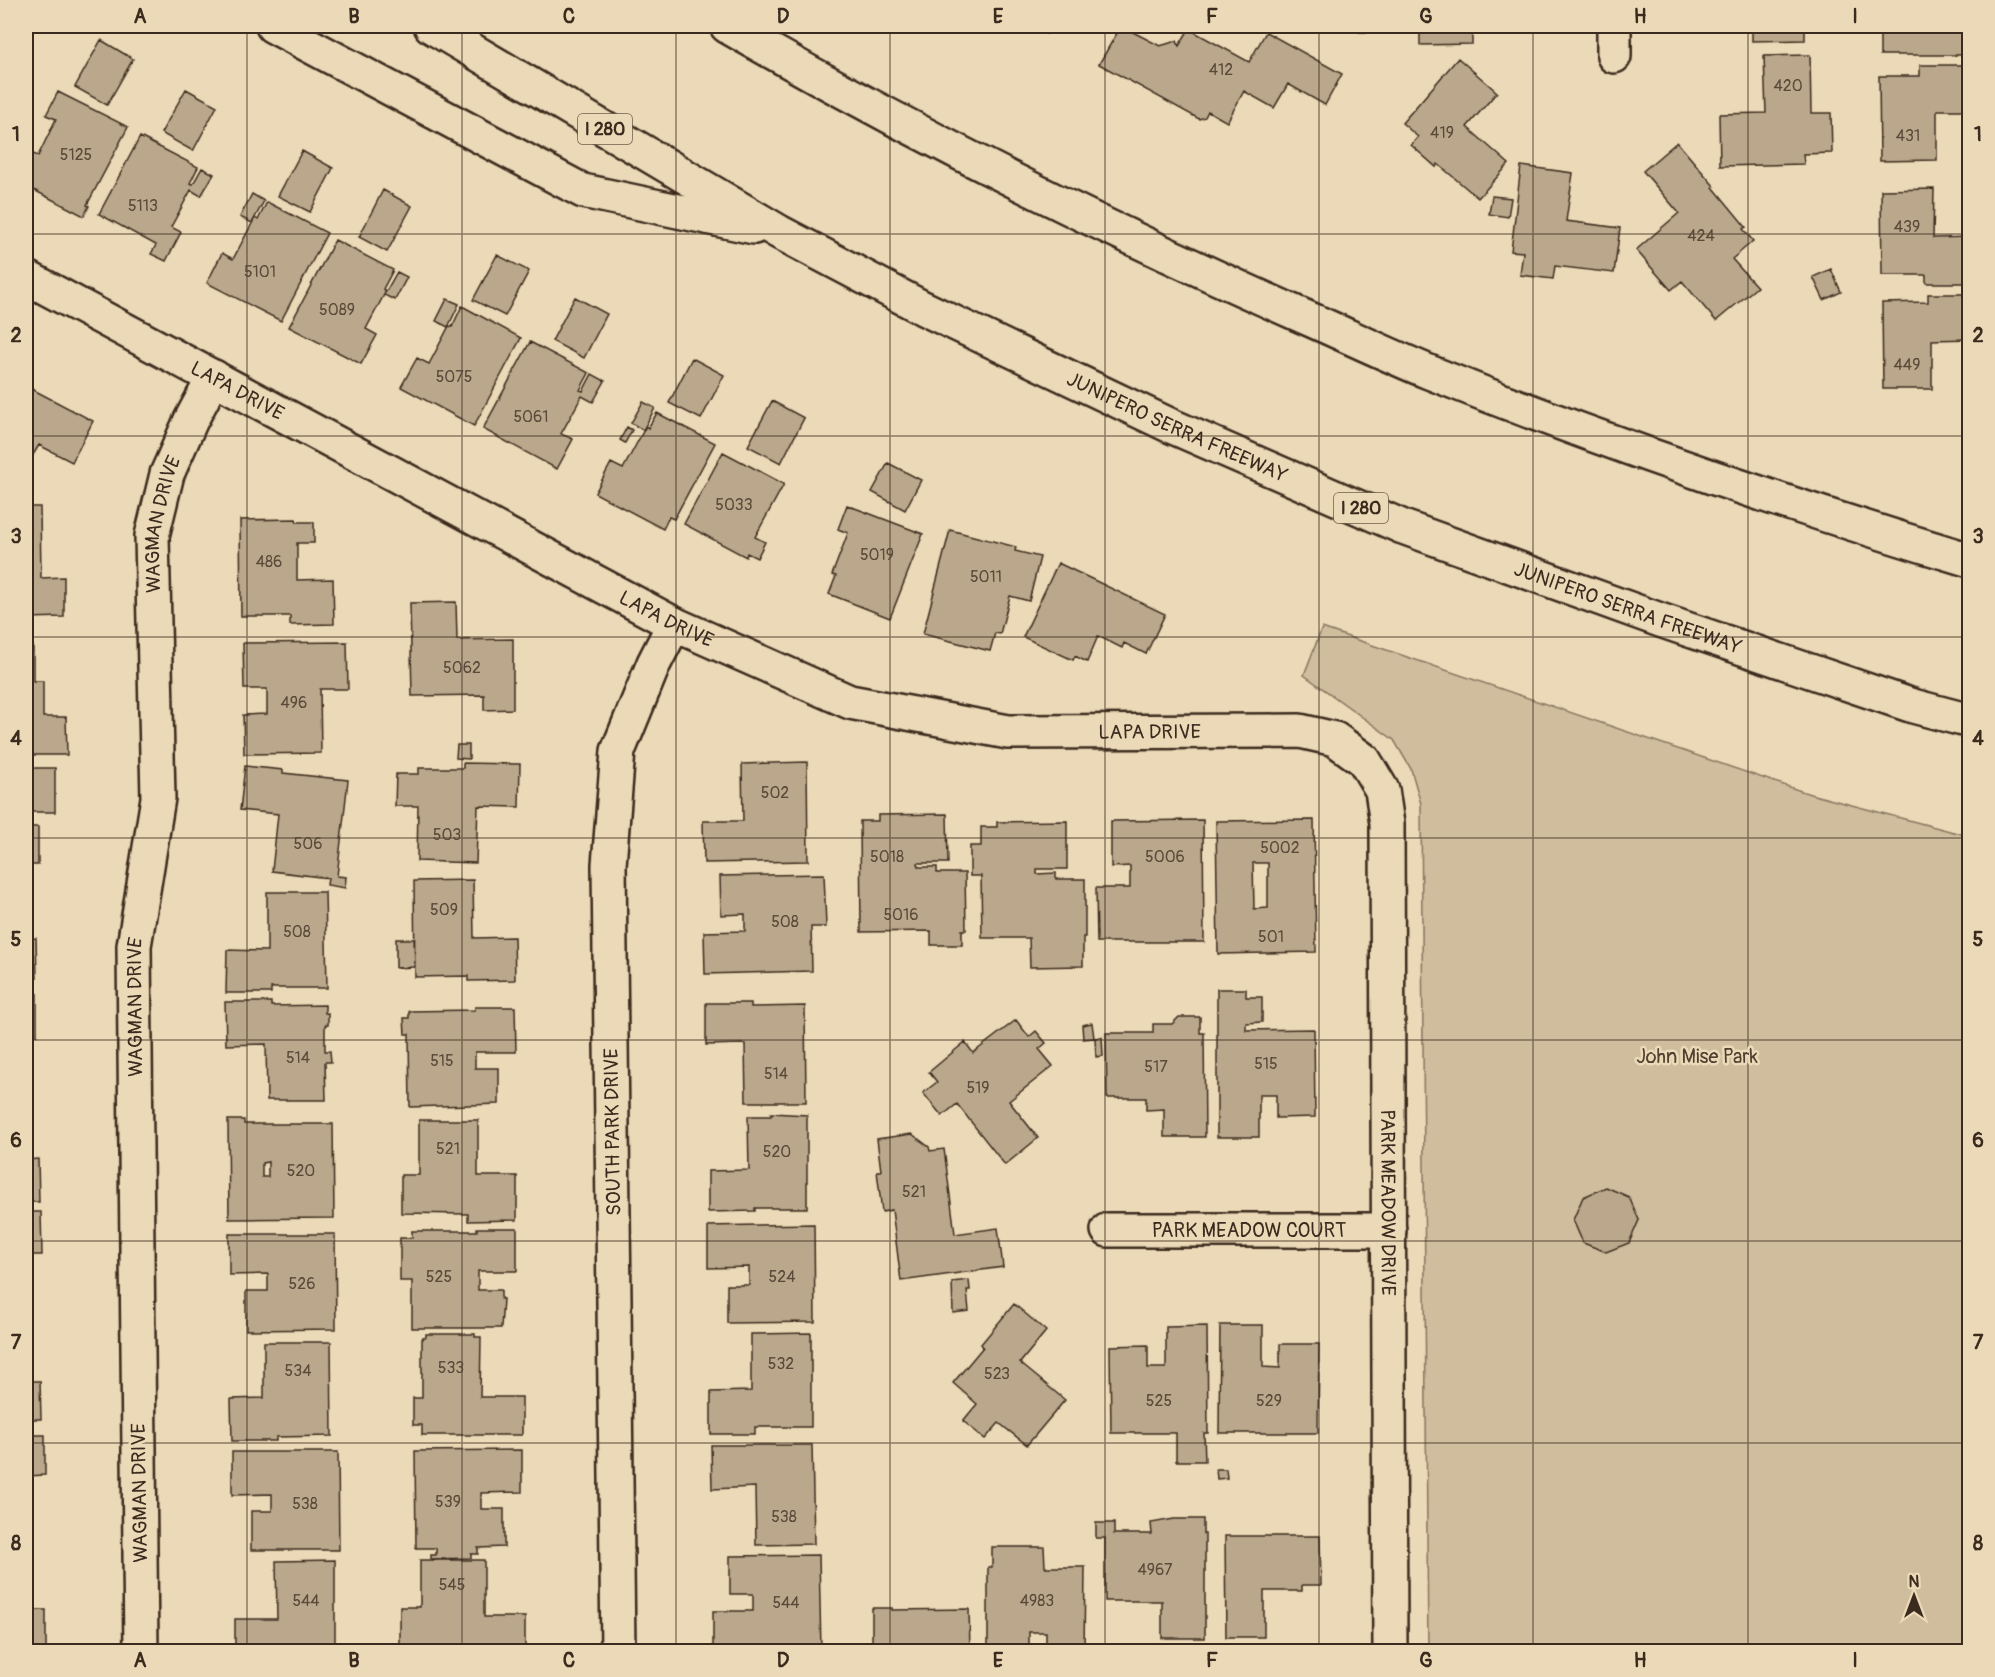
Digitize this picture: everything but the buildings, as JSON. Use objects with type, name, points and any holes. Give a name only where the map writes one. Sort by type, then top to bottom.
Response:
[{"type":"main road","points":[[273,26],[583,191],[779,232]]},
{"type":"main road","name":"JUNIPERO SERRA FREEWAY","points":[[431,26],[779,232],[923,308],[1169,425],[1403,526],[1660,620],[1913,706],[1970,722]]},
{"type":"main road","points":[[727,26],[818,78],[1022,186],[1219,279],[1418,367],[1717,478],[1970,560]]},
{"type":"main road","name":"LAPA DRIVE","points":[[26,277],[674,624],[850,702],[1008,732],[1300,731],[1335,740],[1364,760]]},
{"type":"main road","name":"WAGMAN DRIVE","points":[[141,1652],[134,946],[158,798],[152,536],[167,474],[191,420],[214,377]]},
{"type":"main road","name":"SOUTH PARK DRIVE","points":[[618,1652],[609,865],[618,751],[654,663],[674,624]]},
{"type":"main road","name":"PARK MEADOW DRIVE","points":[[1364,760],[1382,790],[1387,824],[1390,1652]]},
{"type":"main road","name":"PARK MEADOW COURT","points":[[1108,1230],[1389,1230]]},
{"type":"green space","name":"John Mise Park","points":[[1322,628],[1810,794],[1969,836],[1969,1651],[1428,1651],[1421,804],[1411,769],[1394,740],[1304,675]]}]
